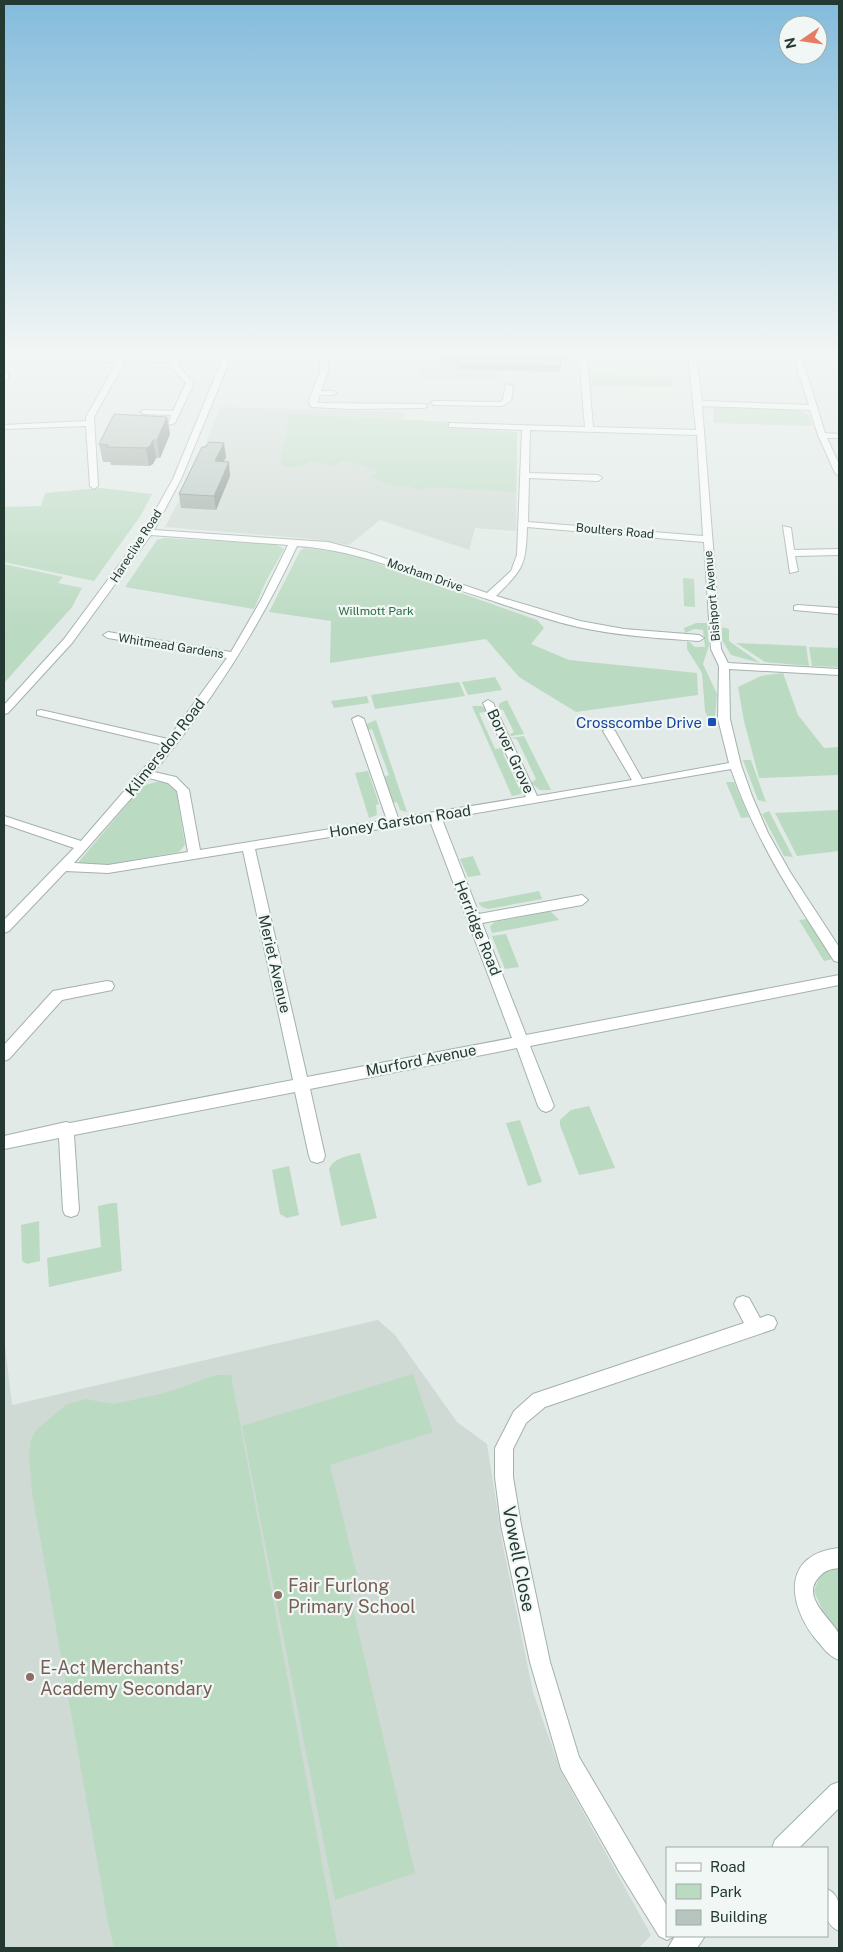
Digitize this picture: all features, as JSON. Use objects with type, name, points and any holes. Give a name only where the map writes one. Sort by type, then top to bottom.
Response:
[{"type":"street","points":[[91,446],[94,486]]},
{"type":"street","name":"Hareclive Road","points":[[4,711],[68,641],[148,532],[180,471],[190,446]]},
{"type":"street","points":[[489,597],[520,565],[522,555],[525,446]]},
{"type":"street","name":"Bishport Avenue","points":[[701,446],[716,649],[724,666],[724,719],[735,765],[762,833],[785,874],[839,957]]},
{"type":"street","points":[[827,446],[839,473]]},
{"type":"street","points":[[524,475],[598,478]]},
{"type":"street","name":"Boulters Road","points":[[523,524],[707,538]]},
{"type":"street","points":[[786,528],[793,571]]},
{"type":"street","name":"Moxham Drive","points":[[148,532],[294,542],[346,549],[489,597],[590,627],[699,638]]},
{"type":"street","name":"Kilmersdon Road","points":[[4,928],[64,867],[172,743],[234,656],[271,590],[294,542]]},
{"type":"street","points":[[790,553],[839,552]]},
{"type":"street","points":[[798,608],[839,611]]},
{"type":"street","name":"Whitmead Gardens","points":[[108,635],[234,656]]},
{"type":"street","points":[[724,666],[839,672]]},
{"type":"street","name":"Borver Grove","points":[[488,703],[534,799]]},
{"type":"street","points":[[50,704],[37,718],[172,743]]},
{"type":"street","points":[[358,719],[393,821]]},
{"type":"street","points":[[609,731],[639,783]]},
{"type":"street","name":"Honey Garston Road","points":[[64,867],[108,869],[393,821],[639,783],[735,765]]},
{"type":"street","points":[[146,774],[179,783],[183,790],[195,855]]},
{"type":"street","name":"Herridge Road","points":[[434,815],[546,1106]]},
{"type":"street","points":[[4,820],[83,846]]},
{"type":"street","name":"Meriet Avenue","points":[[248,845],[317,1156]]},
{"type":"street","points":[[474,920],[582,900]]},
{"type":"street","name":"Murford Avenue","points":[[4,1142],[66,1128],[839,980]]},
{"type":"street","points":[[4,1055],[58,995],[107,986]]},
{"type":"street","points":[[66,1128],[72,1210]]},
{"type":"street","name":"Vowell Close","points":[[666,1926],[628,1865],[569,1761],[540,1662],[511,1525],[504,1477],[504,1448],[520,1417],[539,1400],[762,1326],[743,1304]]},
{"type":"street","points":[[839,1558],[825,1559],[814,1567],[805,1579],[803,1596],[812,1616],[839,1650]]},
{"type":"street","points":[[788,1846],[839,1793]]},
{"type":"street","points":[[828,1902],[839,1919]]},
{"type":"street","points":[[673,1937],[680,1948],[692,1937]]},
{"type":"shaded area","points":[[204,446],[517,446],[516,531],[475,528],[469,550],[380,520],[349,545],[314,539],[165,527],[193,474]]},
{"type":"shaded area","name":"Fair Furlong Primary School","points":[[378,1320],[395,1335],[457,1422],[487,1444],[503,1546],[533,1692],[561,1772],[651,1935],[639,1948],[4,1948],[4,1337],[12,1405]]},
{"type":"green space","points":[[284,446],[517,446],[516,492],[429,487],[420,490],[404,485],[400,487],[370,478],[378,471],[343,460],[333,466],[311,461],[296,467],[280,464]]},
{"type":"green space","points":[[100,488],[152,494],[141,515],[94,581],[4,562],[4,507],[41,506],[45,493]]},
{"type":"green space","points":[[164,538],[275,544],[284,549],[266,581],[254,609],[125,587],[157,540]]},
{"type":"green space","name":"Willmott Park","points":[[304,548],[348,553],[537,620],[544,628],[531,644],[569,660],[697,673],[698,695],[576,712],[519,677],[486,639],[330,663],[331,621],[269,612],[300,551]]},
{"type":"green space","points":[[4,564],[63,577],[58,583],[82,588],[72,607],[4,683]]},
{"type":"green space","points":[[683,578],[694,579],[695,607],[684,606]]},
{"type":"green space","points":[[696,623],[707,623],[709,645],[703,664],[717,694],[715,717],[707,716],[702,673],[687,649],[687,640],[695,647],[705,647],[703,630],[694,629],[685,633],[684,628]]},
{"type":"green space","points":[[722,627],[729,629],[729,641],[760,663],[731,655],[722,640]]},
{"type":"green space","points":[[736,643],[806,646],[809,666],[765,662]]},
{"type":"green space","points":[[809,647],[839,648],[839,667],[812,666]]},
{"type":"green space","points":[[783,673],[798,715],[824,748],[839,747],[839,775],[759,778],[744,721],[738,687],[761,676]]},
{"type":"green space","points":[[495,677],[502,690],[468,695],[462,682]]},
{"type":"green space","points":[[459,682],[465,696],[375,709],[371,695]]},
{"type":"green space","points":[[367,696],[369,703],[334,708],[331,701]]},
{"type":"green space","points":[[507,700],[524,734],[511,736],[510,734],[514,732],[503,710],[497,709],[500,703]]},
{"type":"green space","points":[[472,706],[481,706],[490,711],[479,713],[495,749],[506,748],[508,752],[503,754],[519,788],[525,789],[521,794],[512,796]]},
{"type":"green space","points":[[376,720],[407,812],[400,810],[397,802],[393,803],[384,777],[389,775],[372,729],[367,730],[367,724]]},
{"type":"green space","points":[[524,736],[551,790],[540,790],[531,783],[536,779],[517,739],[511,738]]},
{"type":"green space","points":[[743,760],[751,760],[766,802],[758,800]]},
{"type":"green space","points":[[368,771],[379,804],[376,805],[377,815],[369,818],[355,773]]},
{"type":"green space","points":[[156,782],[165,782],[176,790],[185,845],[179,852],[111,864],[76,865],[143,786]]},
{"type":"green space","points":[[726,782],[734,782],[749,817],[741,818]]},
{"type":"green space","points":[[839,810],[839,851],[797,856],[775,813]]},
{"type":"green space","points":[[769,811],[793,857],[784,856],[762,814]]},
{"type":"green space","points":[[473,856],[481,875],[468,877],[460,859]]},
{"type":"green space","points":[[539,891],[542,899],[488,909],[478,903]]},
{"type":"green space","points":[[550,911],[559,920],[492,933],[490,926],[495,922]]},
{"type":"green space","points":[[807,919],[831,954],[838,958],[824,961],[799,920]]},
{"type":"green space","points":[[506,934],[519,967],[505,969],[492,936]]},
{"type":"green space","points":[[589,1106],[615,1168],[579,1175],[560,1125],[560,1120],[571,1110]]},
{"type":"green space","points":[[520,1120],[542,1182],[528,1186],[506,1123]]},
{"type":"green space","points":[[360,1153],[377,1218],[341,1226],[329,1169],[338,1159]]},
{"type":"green space","points":[[289,1166],[299,1215],[287,1218],[280,1214],[272,1170]]},
{"type":"green space","points":[[117,1203],[122,1271],[49,1287],[47,1258],[101,1247],[98,1206]]},
{"type":"green space","points":[[39,1221],[40,1261],[27,1264],[22,1261],[21,1225]]},
{"type":"green space","points":[[413,1374],[433,1432],[330,1465],[357,1575],[346,1579],[415,1873],[335,1900],[242,1426]]},
{"type":"green space","points":[[216,1375],[231,1375],[338,1948],[114,1948],[108,1922],[32,1492],[29,1456],[31,1440],[36,1430],[66,1405],[85,1399],[114,1404],[165,1393]]},
{"type":"green space","points":[[839,1567],[839,1634],[825,1616],[814,1591],[820,1576],[829,1568]]},
{"type":"building","points":[[107,446],[150,446],[146,448]]},
{"type":"building","points":[[222,446],[215,461],[229,462],[214,496],[179,494],[202,447]]},
{"type":"place","name":"Crosscombe Drive","points":[[712,722]]},
{"type":"place","name":"Fair Furlong Primary School","points":[[278,1595]]},
{"type":"place","name":"E-Act Merchants' Academy Secondary","points":[[30,1677]]}]
